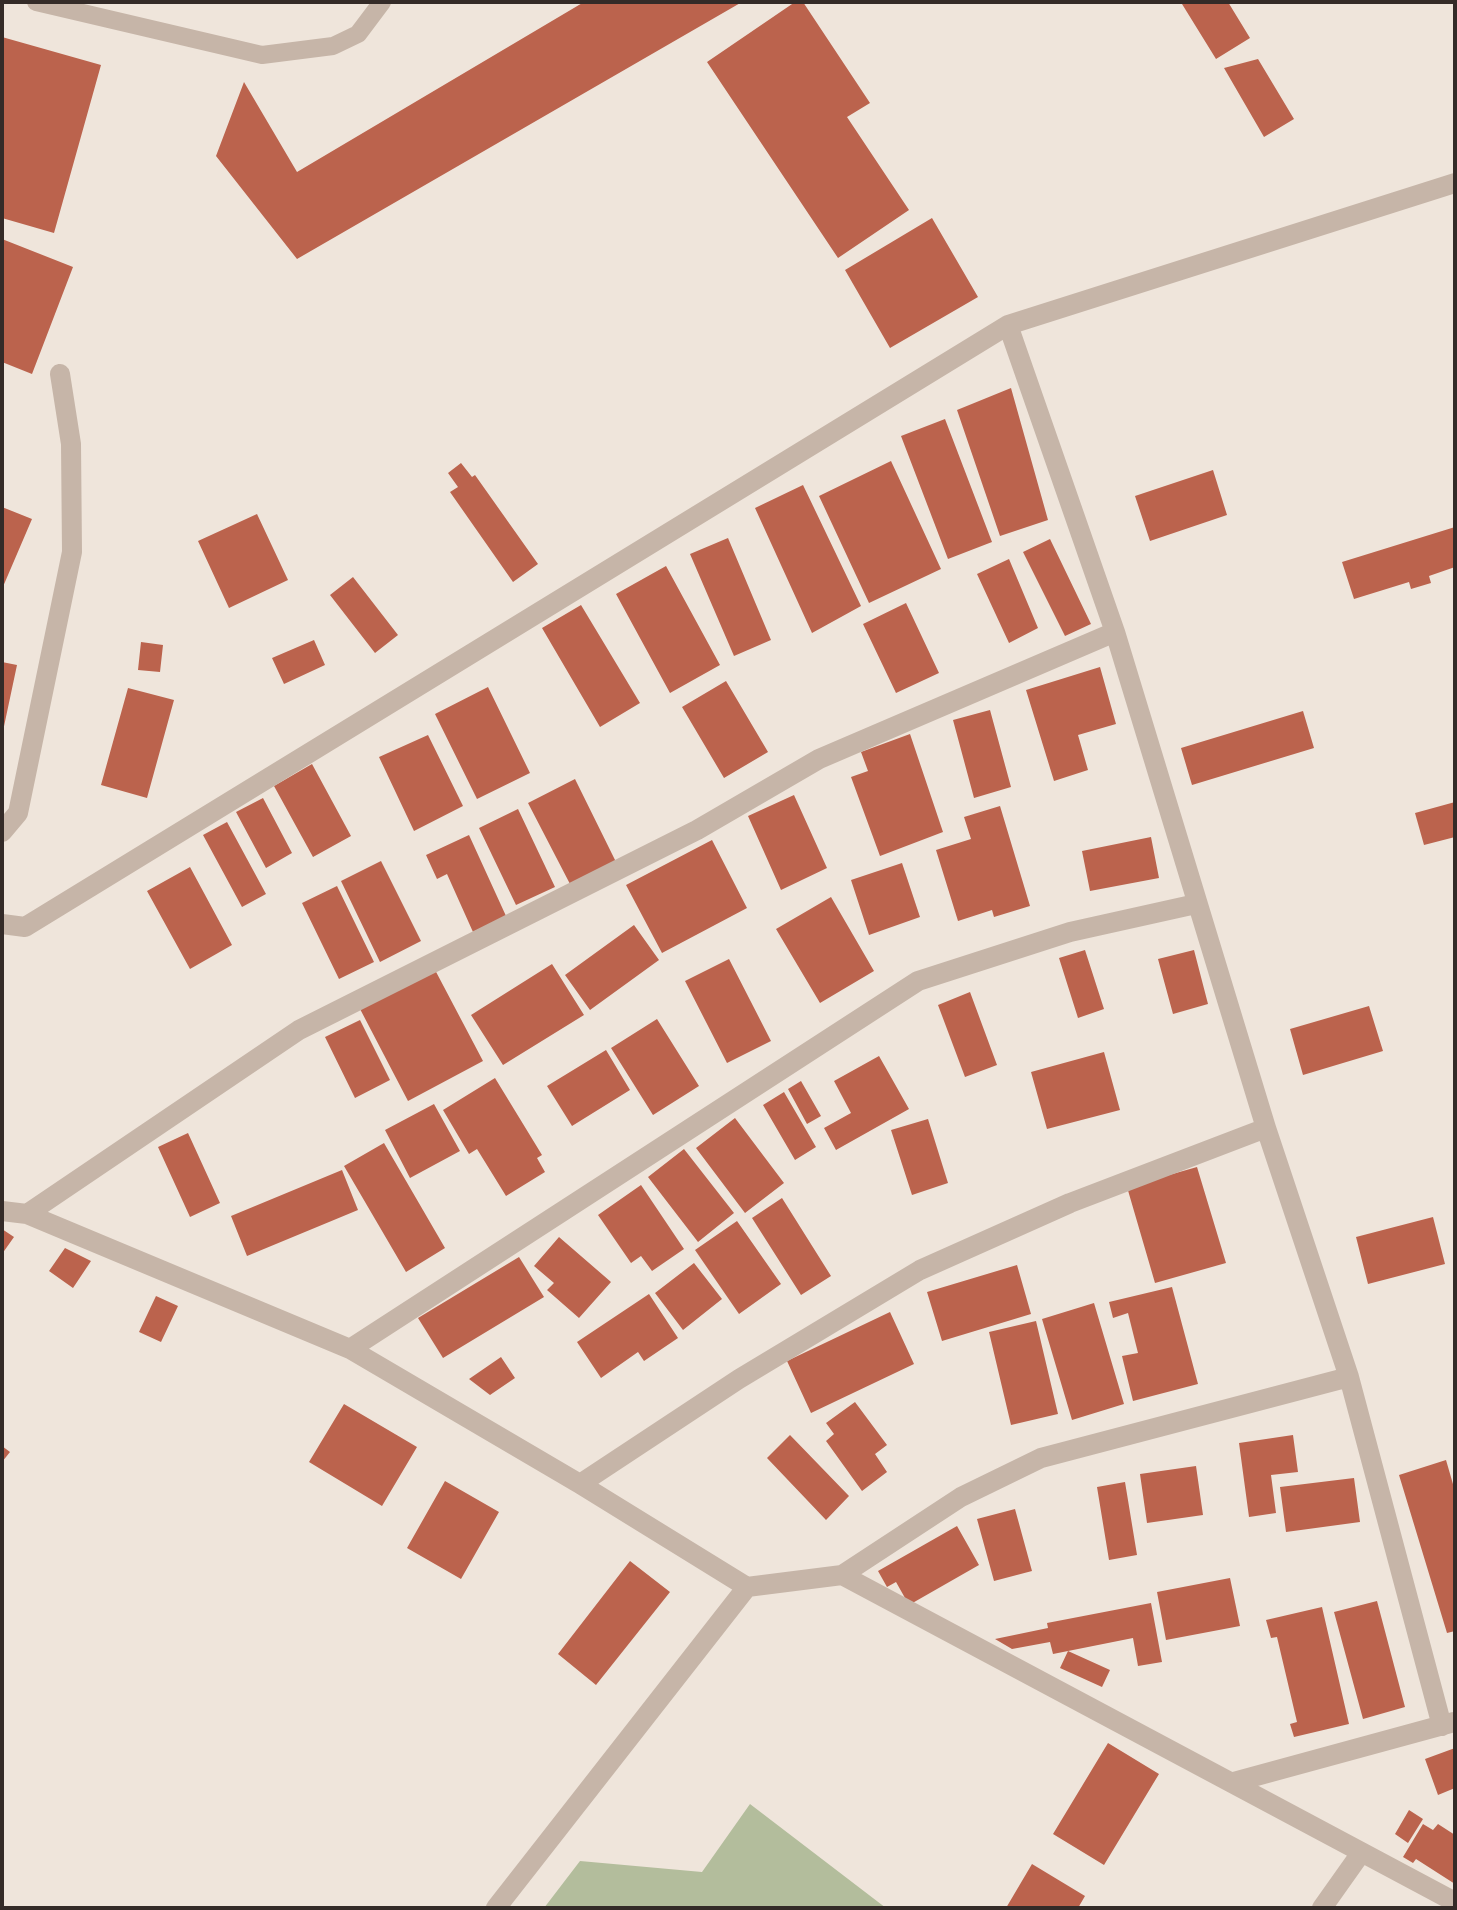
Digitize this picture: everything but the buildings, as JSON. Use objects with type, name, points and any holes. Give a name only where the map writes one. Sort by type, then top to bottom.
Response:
[{"type":"street","points":[[2,924],[25,927],[1008,325],[1455,183]]},
{"type":"street","points":[[1008,325],[1115,632],[1266,1128],[1349,1377],[1449,1724],[1234,1782]]},
{"type":"street","points":[[2,832],[18,813],[72,552],[71,444],[60,374]]},
{"type":"street","points":[[27,1214],[299,1030],[697,830],[819,759],[1115,632]]},
{"type":"street","points":[[350,1349],[918,981],[1070,932],[1196,904]]},
{"type":"street","points":[[580,1484],[739,1379],[920,1270],[1070,1203],[1266,1128]]},
{"type":"street","points":[[2,1211],[27,1214],[350,1349],[580,1484],[747,1587],[842,1575],[961,1497],[1041,1458],[1349,1377]]},
{"type":"street","points":[[842,1575],[1455,1902]]},
{"type":"street","points":[[496,1908],[747,1587]]},
{"type":"street","points":[[1322,1908],[1361,1853]]},
{"type":"lane","points":[[36,2],[262,55],[333,46],[358,34],[382,2]]},
{"type":"green space","points":[[750,1804],[886,1908],[544,1908],[580,1861],[702,1872]]}]
